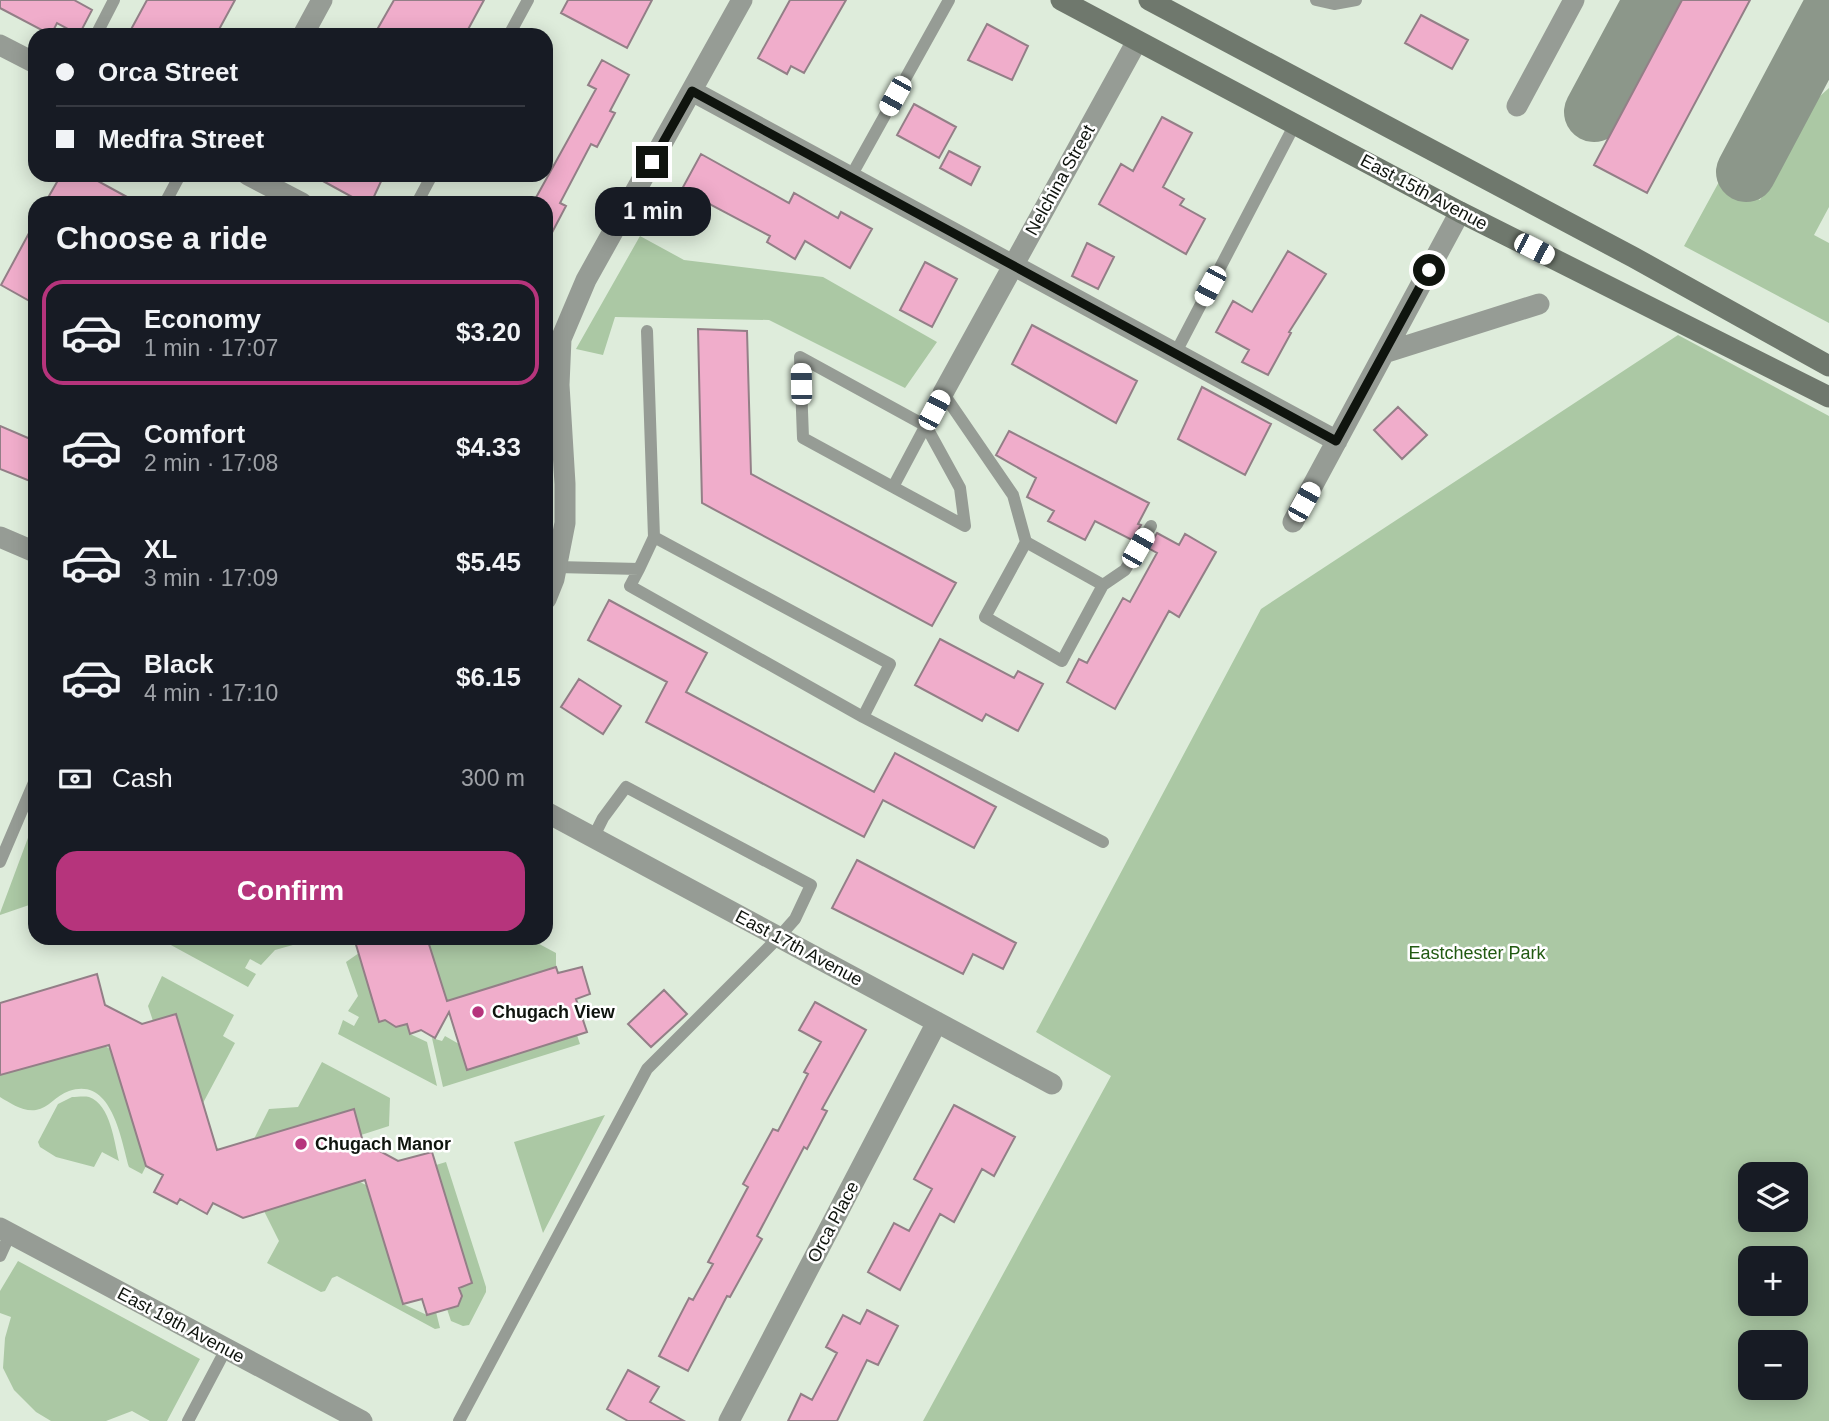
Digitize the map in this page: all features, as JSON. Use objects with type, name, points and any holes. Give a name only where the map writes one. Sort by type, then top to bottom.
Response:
[{"type":"main road","name":"East 15th Avenue","points":[[1060,0],[1460,212],[1829,397]]},
{"type":"main road","points":[[1149,0],[1633,257],[1829,366]]},
{"type":"street","points":[[307,28],[322,0]]},
{"type":"street","points":[[553,577],[565,523],[554,335],[742,0]]},
{"type":"street","points":[[1517,106],[1574,0]]},
{"type":"street","name":"Nelchina Street","points":[[943,393],[1137,41]]},
{"type":"street","points":[[0,45],[28,59]]},
{"type":"street","points":[[692,91],[1336,441]]},
{"type":"street","points":[[262,182],[288,196]]},
{"type":"street","points":[[1293,522],[1460,212]]},
{"type":"street","points":[[1384,353],[1539,304]]},
{"type":"street","points":[[0,537],[28,549]]},
{"type":"street","name":"East 17th Avenue","points":[[553,816],[1052,1084]]},
{"type":"street","name":"Orca Place","points":[[729,1421],[937,1022]]},
{"type":"street","name":"East 19th Avenue","points":[[5,1231],[362,1421]]},
{"type":"lane","points":[[100,28],[114,0]]},
{"type":"lane","points":[[513,28],[528,0]]},
{"type":"lane","points":[[850,178],[949,0]]},
{"type":"lane","points":[[1316,0],[1334,4],[1356,0]]},
{"type":"lane","points":[[1175,354],[1295,124]]},
{"type":"lane","points":[[647,331],[654,537],[629,586],[863,717],[1103,842]]},
{"type":"lane","points":[[800,357],[926,426],[960,488],[965,526],[893,487],[803,438],[800,357]]},
{"type":"lane","points":[[893,487],[943,393],[1013,495],[1027,542],[1103,584]]},
{"type":"lane","points":[[1027,542],[985,617],[1062,661],[1103,584],[1125,570],[1150,526]]},
{"type":"lane","points":[[654,537],[891,664],[863,717]]},
{"type":"lane","points":[[556,567],[639,569]]},
{"type":"lane","points":[[459,1421],[647,1069],[779,937],[794,919],[811,885],[626,787],[603,818],[593,838]]},
{"type":"lane","points":[[0,862],[28,796]]},
{"type":"lane","points":[[0,1256],[5,1231]]},
{"type":"lane","points":[[188,1421],[226,1349]]},
{"type":"green space","points":[[1829,88],[1829,207],[1814,235],[1829,243],[1829,323],[1684,246],[1720,180],[1760,200],[1810,105]]},
{"type":"green space","points":[[640,236],[684,260],[823,277],[937,342],[905,388],[769,320],[615,317],[603,355],[576,349]]},
{"type":"green space","name":"Eastchester Park","points":[[1678,335],[1829,416],[1829,1421],[923,1421],[1111,1076],[1036,1032],[1261,609]]},
{"type":"green space","points":[[28,838],[28,905],[0,913]]},
{"type":"green space","points":[[171,945],[293,945],[275,950],[261,965],[250,959],[245,968],[256,974],[248,987]]},
{"type":"green space","points":[[429,945],[541,945],[556,953],[556,967],[447,1001]]},
{"type":"green space","points":[[359,953],[379,1022],[385,1020],[396,1027],[407,1024],[410,1034],[427,1042],[437,1086],[338,1034],[343,1020],[354,1026],[359,1017],[348,1011],[358,996],[346,962]]},
{"type":"green space","points":[[162,976],[234,1015],[223,1036],[235,1043],[203,1103],[176,1015],[153,1021],[148,1006]]},
{"type":"green space","points":[[577,1035],[580,1044],[443,1087],[432,1038],[442,1041],[445,1036],[459,1044],[467,1070]]},
{"type":"green space","points":[[105,1046],[110,1049],[146,1166],[142,1174],[129,1167],[112,1113],[105,1101],[95,1093],[84,1089],[69,1091],[36,1110],[26,1110],[0,1097],[0,1075]]},
{"type":"green space","points":[[322,1062],[390,1098],[389,1126],[361,1135],[353,1109],[254,1139],[269,1109],[298,1107]]},
{"type":"green space","points":[[72,1097],[89,1097],[102,1108],[110,1125],[119,1161],[102,1152],[94,1167],[56,1157],[40,1147],[38,1142],[58,1104]]},
{"type":"green space","points":[[605,1115],[543,1233],[514,1142]]},
{"type":"green space","points":[[446,1162],[486,1287],[469,1325],[463,1326],[451,1321],[447,1309],[458,1306],[462,1296],[436,1165]]},
{"type":"green space","points":[[360,1182],[366,1185],[403,1304],[427,1315],[436,1312],[440,1328],[435,1329],[337,1276],[332,1278],[325,1291],[321,1292],[267,1263],[279,1241],[264,1211]]},
{"type":"green space","points":[[18,1261],[200,1359],[167,1421],[150,1421],[132,1411],[106,1421],[51,1421],[36,1412],[14,1390],[3,1368],[5,1338],[11,1317],[0,1313],[0,1291]]},
{"type":"building","points":[[0,0],[74,0],[92,10],[83,28],[66,28],[57,23],[54,28],[38,28],[0,8]]},
{"type":"building","points":[[147,0],[235,0],[220,28],[132,28]]},
{"type":"building","points":[[394,0],[484,0],[469,28],[378,28]]},
{"type":"building","points":[[568,0],[652,0],[627,48],[561,13]]},
{"type":"building","points":[[790,0],[846,0],[804,73],[791,66],[787,74],[758,58]]},
{"type":"building","points":[[1682,0],[1750,0],[1647,193],[1594,165]]},
{"type":"building","points":[[1421,15],[1468,40],[1452,69],[1405,43]]},
{"type":"building","points":[[987,24],[1028,46],[1012,80],[968,60]]},
{"type":"building","points":[[602,60],[629,75],[610,111],[615,113],[597,147],[591,144],[560,203],[566,206],[553,231],[553,196],[537,196],[545,182],[553,182],[553,167],[596,89],[588,85]]},
{"type":"building","points":[[914,104],[956,127],[939,158],[897,135]]},
{"type":"building","points":[[1162,117],[1192,133],[1163,187],[1184,199],[1180,205],[1205,219],[1186,254],[1099,204],[1121,164],[1133,171]]},
{"type":"building","points":[[949,151],[980,167],[971,185],[940,168]]},
{"type":"building","points":[[701,154],[789,203],[794,193],[838,218],[841,212],[872,229],[850,268],[805,241],[795,259],[767,242],[770,236],[704,201],[698,211],[676,200]]},
{"type":"building","points":[[57,182],[100,182],[125,196],[49,196]]},
{"type":"building","points":[[325,182],[381,182],[374,196],[350,196]]},
{"type":"building","points":[[28,235],[28,300],[1,285]]},
{"type":"building","points":[[1087,243],[1114,257],[1098,289],[1072,276]]},
{"type":"building","points":[[1288,251],[1326,274],[1289,332],[1291,333],[1268,375],[1242,362],[1249,350],[1216,332],[1233,301],[1252,312]]},
{"type":"building","points":[[925,262],[957,279],[932,327],[900,310]]},
{"type":"building","points":[[1032,325],[1137,381],[1116,423],[1012,364]]},
{"type":"building","points":[[698,329],[747,331],[751,474],[956,583],[932,626],[702,503]]},
{"type":"building","points":[[1202,387],[1271,424],[1245,475],[1178,439]]},
{"type":"building","points":[[1398,407],[1427,435],[1402,459],[1374,430]]},
{"type":"building","points":[[0,426],[28,438],[28,480],[0,469]]},
{"type":"building","points":[[1009,431],[1149,503],[1132,540],[1095,521],[1085,540],[1048,521],[1054,511],[1027,497],[1036,478],[996,455]]},
{"type":"building","points":[[1157,533],[1179,545],[1185,534],[1216,552],[1179,617],[1169,611],[1115,709],[1067,682],[1079,659],[1087,663],[1123,598],[1130,602],[1157,553],[1148,548]]},
{"type":"building","points":[[609,600],[707,653],[686,692],[874,792],[895,753],[996,807],[974,848],[883,800],[864,837],[646,722],[667,682],[588,640]]},
{"type":"building","points":[[940,639],[1014,678],[1018,671],[1043,684],[1018,731],[986,714],[982,721],[915,685]]},
{"type":"building","points":[[579,679],[621,706],[603,734],[561,707]]},
{"type":"building","points":[[857,860],[1016,943],[1003,969],[973,954],[963,974],[832,908]]},
{"type":"building","name":"Chugach View","points":[[356,945],[429,945],[447,1001],[556,967],[558,973],[582,967],[590,994],[576,999],[587,1032],[467,1070],[449,1012],[435,1038],[421,1030],[410,1034],[407,1024],[396,1027],[385,1020],[379,1022]]},
{"type":"building","name":"Chugach Manor","points":[[97,974],[105,1005],[142,1024],[176,1014],[217,1150],[354,1109],[363,1142],[398,1161],[432,1152],[472,1283],[459,1288],[462,1296],[458,1306],[427,1315],[422,1299],[403,1304],[365,1180],[243,1218],[213,1203],[207,1214],[180,1199],[177,1204],[154,1192],[163,1175],[146,1166],[109,1045],[0,1075],[0,1003]]},
{"type":"building","points":[[664,990],[687,1014],[651,1047],[628,1024]]},
{"type":"building","points":[[815,1002],[866,1030],[822,1109],[827,1111],[807,1149],[804,1147],[757,1236],[762,1239],[730,1297],[727,1296],[688,1371],[659,1356],[689,1298],[693,1300],[713,1264],[708,1262],[748,1187],[743,1184],[773,1129],[778,1131],[808,1074],[804,1072],[821,1042],[799,1030]]},
{"type":"building","points":[[954,1105],[1015,1137],[994,1176],[982,1169],[954,1222],[940,1214],[900,1290],[868,1272],[894,1223],[909,1231],[932,1189],[914,1179]]},
{"type":"building","points":[[867,1310],[898,1326],[878,1365],[867,1360],[837,1421],[788,1421],[801,1394],[812,1400],[837,1353],[826,1347],[843,1315],[860,1324]]},
{"type":"building","points":[[628,1370],[659,1387],[650,1402],[684,1421],[628,1421],[607,1409]]},
{"type":"taxiway","points":[[1594,112],[1654,0]]},
{"type":"taxiway","points":[[1746,172],[1829,16]]},
{"type":"place","name":"Chugach View","points":[[478,1012]]},
{"type":"place","name":"Chugach Manor","points":[[301,1144]]},
{"type":"route","points":[[652,162],[692,91],[1336,441],[1429,270]]}]
